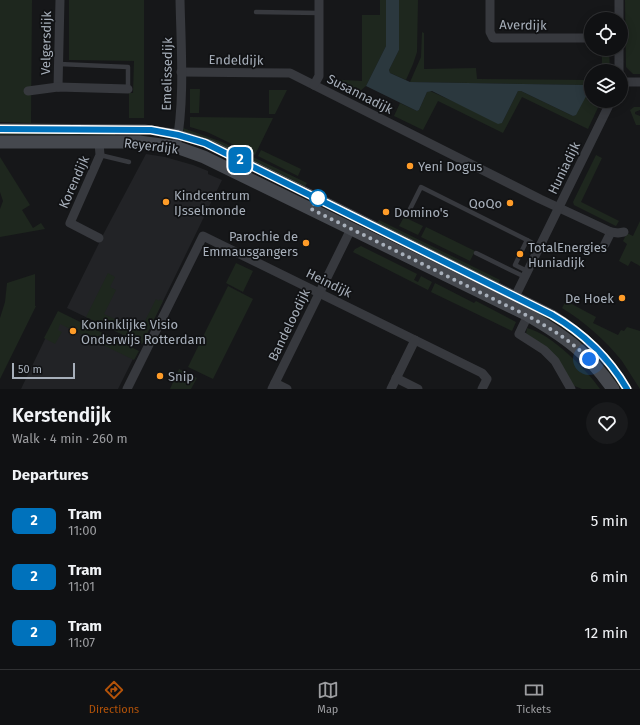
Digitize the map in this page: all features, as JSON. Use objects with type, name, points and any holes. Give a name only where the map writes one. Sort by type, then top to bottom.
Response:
[{"type":"street","name":"Velgersdijk","points":[[58,87],[60,0]]},
{"type":"street","name":"Emelissedijk","points":[[176,147],[179,130],[181,72],[180,0]]},
{"type":"street","points":[[314,85],[319,76],[319,0]]},
{"type":"street","name":"Averdijk","points":[[490,0],[490,32],[493,38],[584,38]]},
{"type":"street","points":[[619,12],[620,0]]},
{"type":"street","name":"Endeldijk","points":[[181,72],[290,73]]},
{"type":"street","name":"Susannadijk","points":[[290,73],[540,199],[611,232]]},
{"type":"street","points":[[628,82],[640,82]]},
{"type":"street","name":"Velgersdijk","points":[[28,91],[58,87],[128,89]]},
{"type":"street","name":"Huniadijk","points":[[510,307],[608,108]]},
{"type":"street","name":"Reyerdijk","points":[[0,142],[100,148],[139,142],[176,147],[204,157],[528,316],[556,332],[578,349],[599,370],[613,389]]},
{"type":"street","name":"Korendijk","points":[[99,238],[70,223],[100,148]]},
{"type":"street","name":"Bandeloodijk","points":[[274,386],[351,229]]},
{"type":"street","points":[[605,244],[611,232],[618,234],[624,232]]},
{"type":"street","name":"Heindijk","points":[[126,389],[203,236],[482,373],[487,379],[482,389]]},
{"type":"street","points":[[528,316],[520,334],[544,350],[555,361],[570,389]]},
{"type":"street","points":[[391,389],[415,340]]},
{"type":"street","points":[[396,378],[418,389]]},
{"type":"street","points":[[274,386],[288,389]]},
{"type":"lane","points":[[256,12],[319,13]]},
{"type":"lane","points":[[59,64],[128,67],[128,89]]},
{"type":"lane","points":[[100,148],[128,162]]},
{"type":"lane","points":[[407,215],[420,188],[540,247]]},
{"type":"lane","points":[[526,274],[515,265],[527,240]]},
{"type":"lane","points":[[476,253],[526,274]]},
{"type":"shaded area","points":[[0,0],[32,0],[31,123],[0,122]]},
{"type":"shaded area","points":[[69,0],[144,0],[144,118],[129,118],[129,93],[133,93],[134,61],[69,60]]},
{"type":"shaded area","points":[[380,0],[386,0],[386,46],[366,86],[354,96],[327,82],[327,79],[362,81],[362,15],[380,15]]},
{"type":"shaded area","points":[[386,0],[399,0],[399,50],[389,70],[390,73],[410,82],[584,85],[584,100],[576,115],[573,116],[521,91],[518,91],[502,123],[498,124],[432,91],[427,92],[419,110],[417,111],[366,86],[386,46]]},
{"type":"shaded area","points":[[399,0],[418,0],[417,52],[406,80],[390,73],[389,70],[399,50]]},
{"type":"shaded area","points":[[625,0],[640,0],[640,74],[633,74],[628,69],[628,64],[626,64],[626,56],[628,56],[628,12],[625,12]]},
{"type":"shaded area","points":[[422,32],[424,33],[424,69],[476,68],[477,79],[584,80],[584,85],[410,82],[421,57]]},
{"type":"shaded area","points":[[602,56],[609,56],[610,64],[602,64]]},
{"type":"shaded area","points":[[190,89],[200,89],[199,113],[190,113]]},
{"type":"shaded area","points":[[269,90],[287,90],[275,114],[269,114]]},
{"type":"shaded area","points":[[430,91],[502,123],[518,91],[521,91],[573,116],[584,92],[584,108],[598,108],[588,129],[522,97],[503,133],[438,101],[423,130],[394,116],[400,103],[417,111],[419,110],[427,92]]},
{"type":"shaded area","points":[[634,107],[640,107],[640,110],[635,112],[635,114],[640,116],[640,125],[636,125],[630,110]]},
{"type":"shaded area","points":[[190,117],[273,118],[255,155],[207,132],[190,127]]},
{"type":"shaded area","points":[[183,128],[222,142],[307,183],[302,192],[217,150],[186,139]]},
{"type":"shaded area","points":[[0,130],[116,131],[115,135],[0,135]]},
{"type":"shaded area","points":[[261,150],[301,169],[298,176],[258,156]]},
{"type":"shaded area","points":[[146,154],[165,157],[193,165],[208,171],[208,174],[222,180],[142,344],[67,308],[104,233]]},
{"type":"shaded area","points":[[596,155],[602,158],[581,202],[619,221],[616,226],[574,205],[573,202]]},
{"type":"shaded area","points":[[0,157],[30,205],[22,210],[33,228],[41,223],[45,229],[0,237],[0,209],[3,201],[0,192]]},
{"type":"shaded area","points":[[404,217],[423,226],[418,235],[399,226]]},
{"type":"shaded area","points":[[379,220],[500,280],[496,289],[374,228]]},
{"type":"shaded area","points":[[640,221],[640,266],[631,261],[628,266],[619,261],[627,244],[623,241],[627,233],[633,236]]},
{"type":"shaded area","points":[[426,227],[475,251],[470,261],[421,237]]},
{"type":"shaded area","points":[[361,246],[417,274],[414,280],[418,282],[421,276],[432,282],[428,290],[353,252]]},
{"type":"shaded area","points":[[236,263],[253,271],[243,292],[226,283]]},
{"type":"shaded area","points":[[108,273],[115,277],[110,287],[116,290],[104,314],[140,331],[156,299],[163,301],[142,344],[86,317]]},
{"type":"shaded area","points":[[35,274],[36,306],[0,379],[0,318],[5,302],[7,283]]},
{"type":"shaded area","points":[[435,283],[474,303],[476,301],[516,322],[512,331],[431,292]]},
{"type":"shaded area","points":[[228,286],[253,299],[213,379],[188,367]]},
{"type":"shaded area","points":[[522,301],[567,327],[594,348],[616,374],[625,389],[621,389],[600,359],[582,342],[552,321],[530,311]]},
{"type":"shaded area","points":[[566,301],[596,317],[593,323],[618,335],[621,330],[624,331],[627,327],[640,331],[640,389],[622,361],[609,346],[587,325],[562,308]]},
{"type":"shaded area","points":[[58,311],[139,351],[134,360],[60,324],[58,330],[62,332],[55,344],[44,338]]},
{"type":"shaded area","name":"Koninklijke Visio Onderwijs Rotterdam","points":[[58,312],[137,351],[118,389],[21,389]]},
{"type":"shaded area","points":[[527,328],[536,331],[557,344],[586,371],[600,389],[582,389],[572,385],[526,334]]},
{"type":"shaded area","points":[[179,369],[197,378],[191,389],[170,389]]},
{"type":"tram line","points":[[0,124],[145,125],[179,130],[213,141],[555,311],[578,327],[608,355],[625,377],[632,389]]},
{"type":"tram line","name":"2","points":[[0,129],[151,130],[178,135],[205,143],[558,318],[576,330],[601,353],[627,389]]},
{"type":"place","name":"Yeni Dogus","points":[[410,166]]},
{"type":"place","name":"Kindcentrum IJsselmonde","points":[[166,202]]},
{"type":"place","name":"QoQo","points":[[510,203]]},
{"type":"place","name":"Domino's","points":[[386,212]]},
{"type":"place","name":"Parochie de Emmausgangers","points":[[306,243]]},
{"type":"place","name":"TotalEnergies Huniadijk","points":[[520,254]]},
{"type":"place","name":"De Hoek","points":[[622,298]]},
{"type":"place","name":"Koninklijke Visio Onderwijs Rotterdam","points":[[73,331]]},
{"type":"place","name":"Snip","points":[[160,376]]},
{"type":"route","points":[[318,198],[311,209],[528,316],[556,332],[589,359]]}]
